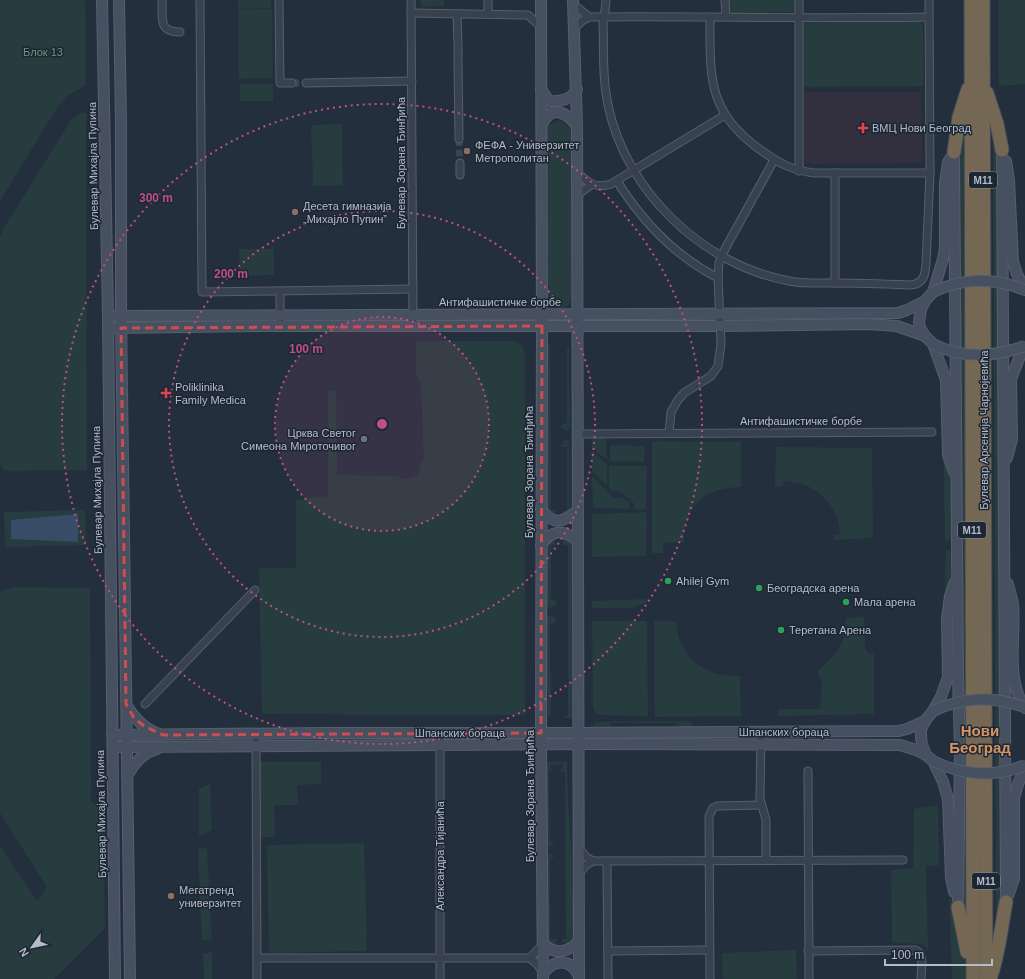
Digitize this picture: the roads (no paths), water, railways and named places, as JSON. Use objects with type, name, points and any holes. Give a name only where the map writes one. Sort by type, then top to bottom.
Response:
[{"type":"highway","name":"Булевар Арсенија Чарнојевића","points":[[971,0],[977,80],[986,979]]},
{"type":"highway","name":"Булевар Арсенија Чарнојевића","points":[[972,979],[977,80],[983,0]]},
{"type":"highway","points":[[977,80],[997,124],[1002,150]]},
{"type":"highway","points":[[954,152],[958,117],[977,80]]},
{"type":"highway","points":[[990,979],[996,963],[1000,930],[1006,902]]},
{"type":"highway","points":[[958,907],[972,979]]},
{"type":"street","name":"Булевар Михајла Пупина","points":[[102,0],[108,316],[115,979]]},
{"type":"street","points":[[119,0],[121,328],[130,979]]},
{"type":"street","points":[[162,0],[163,24],[166,29],[172,32],[180,32]]},
{"type":"street","points":[[200,0],[202,292],[413,289]]},
{"type":"street","points":[[279,0],[280,83],[292,83]]},
{"type":"street","name":"Булевар Зорана Ђинђића","points":[[411,0],[413,326]]},
{"type":"street","points":[[488,0],[488,14]]},
{"type":"street","points":[[606,0],[605,11],[602,18],[604,75],[608,106],[620,143],[634,170],[658,205],[675,223],[696,240],[722,256],[777,278],[799,282],[910,285],[916,285],[925,277],[926,264],[930,173],[929,0]]},
{"type":"street","points":[[725,0],[726,16]]},
{"type":"street","points":[[799,0],[800,171]]},
{"type":"street","points":[[528,15],[541,2]]},
{"type":"street","name":"Булевар Зорана Ђинђића","points":[[541,2],[541,744],[543,976]]},
{"type":"street","points":[[573,4],[589,18]]},
{"type":"street","points":[[573,4],[577,89],[579,977]]},
{"type":"street","points":[[411,13],[528,15],[541,27]]},
{"type":"street","points":[[457,14],[459,139]]},
{"type":"street","points":[[574,29],[582,21],[589,18],[726,16],[799,18],[929,17]]},
{"type":"street","points":[[710,17],[710,60],[712,83],[719,105],[735,130],[746,140],[774,160],[800,171],[835,173],[930,173]]},
{"type":"street","points":[[306,83],[412,82]]},
{"type":"street","points":[[541,87],[543,94],[549,101],[558,102],[572,96],[577,89]]},
{"type":"street","points":[[104,102],[120,102]]},
{"type":"street","points":[[542,124],[547,116],[557,112],[568,116],[577,126]]},
{"type":"street","points":[[577,195],[590,185],[606,185],[617,181],[725,115]]},
{"type":"street","points":[[1002,150],[1010,180],[1013,262],[1024,290]]},
{"type":"street","name":"Булевар Арсенија Чарнојевића","points":[[1002,150],[1006,902]]},
{"type":"street","points":[[933,292],[945,248],[945,183],[948,162],[954,152]]},
{"type":"street","points":[[954,152],[957,574],[960,750],[958,907]]},
{"type":"street","points":[[669,433],[671,412],[678,400],[684,394],[711,376],[718,366],[720,352],[719,263],[774,160]]},
{"type":"street","points":[[460,163],[460,175]]},
{"type":"street","points":[[577,172],[590,185]]},
{"type":"street","points":[[835,173],[835,283]]},
{"type":"street","points":[[617,181],[636,209],[660,236],[686,258],[718,278]]},
{"type":"street","points":[[1024,290],[1014,285],[995,281],[975,280],[959,282],[944,286],[933,292],[925,300],[919,316],[920,328],[925,336],[933,344],[940,348],[958,353],[995,354],[1025,346]]},
{"type":"street","points":[[280,291],[280,326]]},
{"type":"street","name":"Антифашистичке борбе","points":[[108,316],[578,313],[898,313],[912,308],[925,300]]},
{"type":"street","points":[[108,328],[280,326],[720,326],[853,324],[898,326],[925,336]]},
{"type":"street","points":[[933,344],[946,380],[948,455],[957,480]]},
{"type":"street","points":[[1003,476],[1012,439],[1011,379],[1025,346]]},
{"type":"street","name":"Антифашистичке борбе","points":[[578,434],[932,432]]},
{"type":"street","points":[[541,509],[546,516],[553,521],[570,517],[578,510]]},
{"type":"street","points":[[110,527],[124,526]]},
{"type":"street","points":[[541,546],[545,539],[551,534],[559,532],[571,536],[578,542]]},
{"type":"street","points":[[1004,570],[1013,604],[1014,678],[1017,692],[1025,707]]},
{"type":"street","points":[[957,574],[950,596],[947,618],[948,678],[941,697],[921,729],[921,741],[943,782],[948,799],[951,878],[958,907]]},
{"type":"street","points":[[145,704],[255,590]]},
{"type":"street","points":[[933,711],[949,704],[988,699],[1025,707]]},
{"type":"street","points":[[126,704],[134,718],[154,732],[163,735]]},
{"type":"street","name":"Шпанских бораца","points":[[112,735],[899,731],[925,721]]},
{"type":"street","points":[[760,731],[760,790],[761,805],[765,812],[766,820],[766,860]]},
{"type":"street","name":"Александра Тијанића","points":[[440,733],[440,979]]},
{"type":"street","points":[[256,734],[257,979]]},
{"type":"street","name":"Шпанских бораца","points":[[112,747],[541,744],[900,745],[916,750],[946,768],[973,774],[1025,767]]},
{"type":"street","points":[[127,776],[134,763],[140,758],[149,751],[162,747]]},
{"type":"street","points":[[1006,902],[1014,879],[1014,798],[1025,767]]},
{"type":"street","points":[[808,771],[809,979]]},
{"type":"street","points":[[710,979],[710,861],[708,816],[713,808],[717,806],[761,805]]},
{"type":"street","points":[[579,848],[586,857],[593,861],[903,860]]},
{"type":"street","points":[[579,874],[586,865],[593,861]]},
{"type":"street","points":[[607,861],[608,979]]},
{"type":"street","points":[[530,958],[543,944],[552,950],[564,952],[572,948],[579,941]]},
{"type":"street","points":[[608,951],[709,950]]},
{"type":"street","points":[[808,951],[916,950],[919,951],[922,957],[922,979]]},
{"type":"street","points":[[257,958],[530,958],[537,964],[543,976],[552,964],[563,962],[575,968],[579,977]]},
{"type":"water","points":[[78,514],[78,542],[11,539],[11,520]]},
{"type":"tunnel","points":[[292,83],[306,83]]},
{"type":"tunnel","points":[[459,139],[460,163]]},
{"type":"place","name":"ВМЦ Нови Београд","points":[[863,128]]},
{"type":"place","name":"ФЕФА - Универзитет Метрополитан","points":[[467,151]]},
{"type":"place","name":"Десета гимназија „Михајло Пупин”","points":[[295,212]]},
{"type":"place","name":"Poliklinika Family Medica","points":[[166,393]]},
{"type":"place","name":"Црква Светог Симеона Мироточивог","points":[[364,439]]},
{"type":"place","name":"Ahilej Gym","points":[[668,581]]},
{"type":"place","name":"Београдска арена","points":[[759,588]]},
{"type":"place","name":"Мала арена","points":[[846,602]]},
{"type":"place","name":"Теретана Арена","points":[[781,630]]},
{"type":"place","name":"Мегатренд универзитет","points":[[171,896]]},
{"type":"district","name":"Нови Београд","points":[[980,738]]},
{"type":"park label","name":"Блок 13","points":[[43,52]]}]
